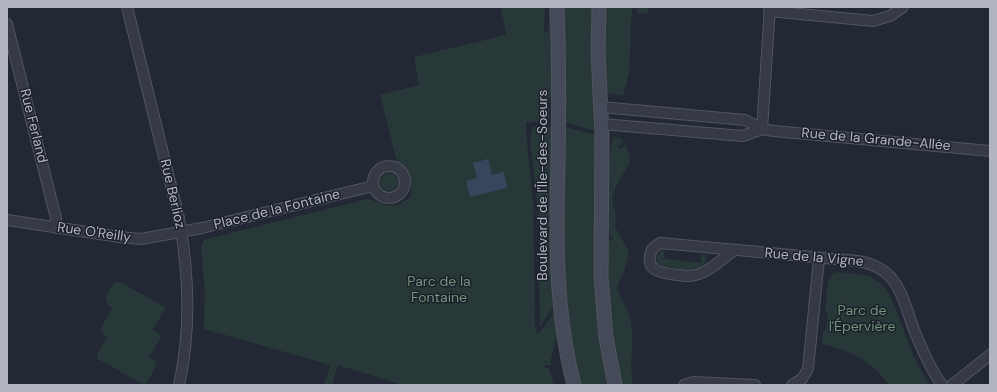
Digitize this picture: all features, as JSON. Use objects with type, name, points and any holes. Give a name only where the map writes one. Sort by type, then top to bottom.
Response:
[{"type":"street","name":"Rue Berlioz","points":[[127,7],[181,233],[186,276],[186,308],[185,342],[179,385]]},
{"type":"street","name":"Boulevard de l'Île-des-Soeurs","points":[[557,7],[559,93],[557,250],[564,336],[574,385]]},
{"type":"street","points":[[599,7],[598,52],[602,124],[602,288],[606,337],[615,385]]},
{"type":"street","points":[[762,129],[769,9],[873,21],[890,16],[903,7]]},
{"type":"street","name":"Rue Ferland","points":[[7,24],[56,218],[56,228]]},
{"type":"street","name":"Rue de la Grande-Allée","points":[[601,107],[746,120],[762,129],[990,151]]},
{"type":"street","name":"Rue de la Grande-Allée","points":[[602,124],[743,136],[762,129]]},
{"type":"street","name":"Place de la Fontaine","points":[[181,233],[373,186]]},
{"type":"street","name":"Rue O'Reilly","points":[[7,220],[133,239],[181,233]]},
{"type":"street","name":"Rue de la Vigne","points":[[733,251],[711,268],[695,276],[659,273],[652,268],[650,263],[652,249],[660,243],[871,264],[884,271],[892,278],[900,290],[920,346],[942,385]]},
{"type":"street","points":[[792,385],[802,378],[808,369],[819,259]]},
{"type":"street","points":[[952,385],[990,355]]},
{"type":"street","points":[[684,385],[692,382],[755,385]]},
{"type":"green space","name":"Parc de la Fontaine","points":[[501,7],[545,7],[544,32],[548,32],[549,7],[551,7],[552,97],[549,97],[549,122],[526,122],[526,131],[533,203],[535,324],[536,333],[540,332],[556,310],[557,335],[551,358],[551,365],[543,365],[543,367],[549,368],[554,385],[402,385],[338,365],[332,385],[324,385],[330,365],[204,329],[205,292],[201,246],[204,240],[368,199],[391,206],[400,204],[412,195],[410,180],[407,172],[402,165],[397,162],[380,95],[419,85],[414,57],[506,35]]},
{"type":"green space","points":[[564,7],[593,7],[593,77],[596,131],[565,122]]},
{"type":"green space","points":[[606,7],[632,7],[629,73],[623,96],[607,93],[604,51]]},
{"type":"green space","points":[[637,7],[649,7],[648,14],[637,13]]},
{"type":"green space","points":[[533,127],[552,127],[550,237],[554,294],[552,295],[553,307],[540,327],[538,209],[530,141]]},
{"type":"green space","points":[[565,127],[595,135],[595,281],[598,325],[609,385],[581,385],[574,353],[569,321],[564,257],[563,224]]},
{"type":"green space","points":[[614,137],[621,138],[623,142],[618,147],[622,149],[625,144],[629,154],[629,164],[617,184],[612,198],[616,216],[615,227],[629,252],[624,272],[617,286],[631,323],[631,369],[633,385],[621,385],[612,332],[609,296],[607,242],[614,238],[608,232],[608,159],[610,159],[611,146]]},
{"type":"green space","points":[[389,173],[395,176],[398,182],[395,188],[389,191],[383,188],[380,182],[383,176]]},
{"type":"green space","points":[[664,250],[665,259],[701,263],[702,254],[705,255],[707,259],[699,267],[693,269],[663,266],[658,264],[656,257]]},
{"type":"green space","name":"Parc de l'Épervière","points":[[838,272],[870,276],[885,287],[893,302],[914,357],[929,385],[889,385],[875,369],[860,358],[832,346],[822,344],[823,331],[826,331],[828,313],[825,312],[828,280],[833,273]]},
{"type":"green space","points":[[120,282],[163,306],[165,310],[152,330],[159,334],[161,338],[149,357],[155,361],[156,367],[146,383],[142,384],[98,359],[97,355],[107,337],[102,333],[101,328],[112,308],[108,306],[105,298],[114,283]]},
{"type":"water","points":[[488,159],[492,175],[504,172],[507,188],[470,197],[466,181],[477,178],[473,163]]}]
